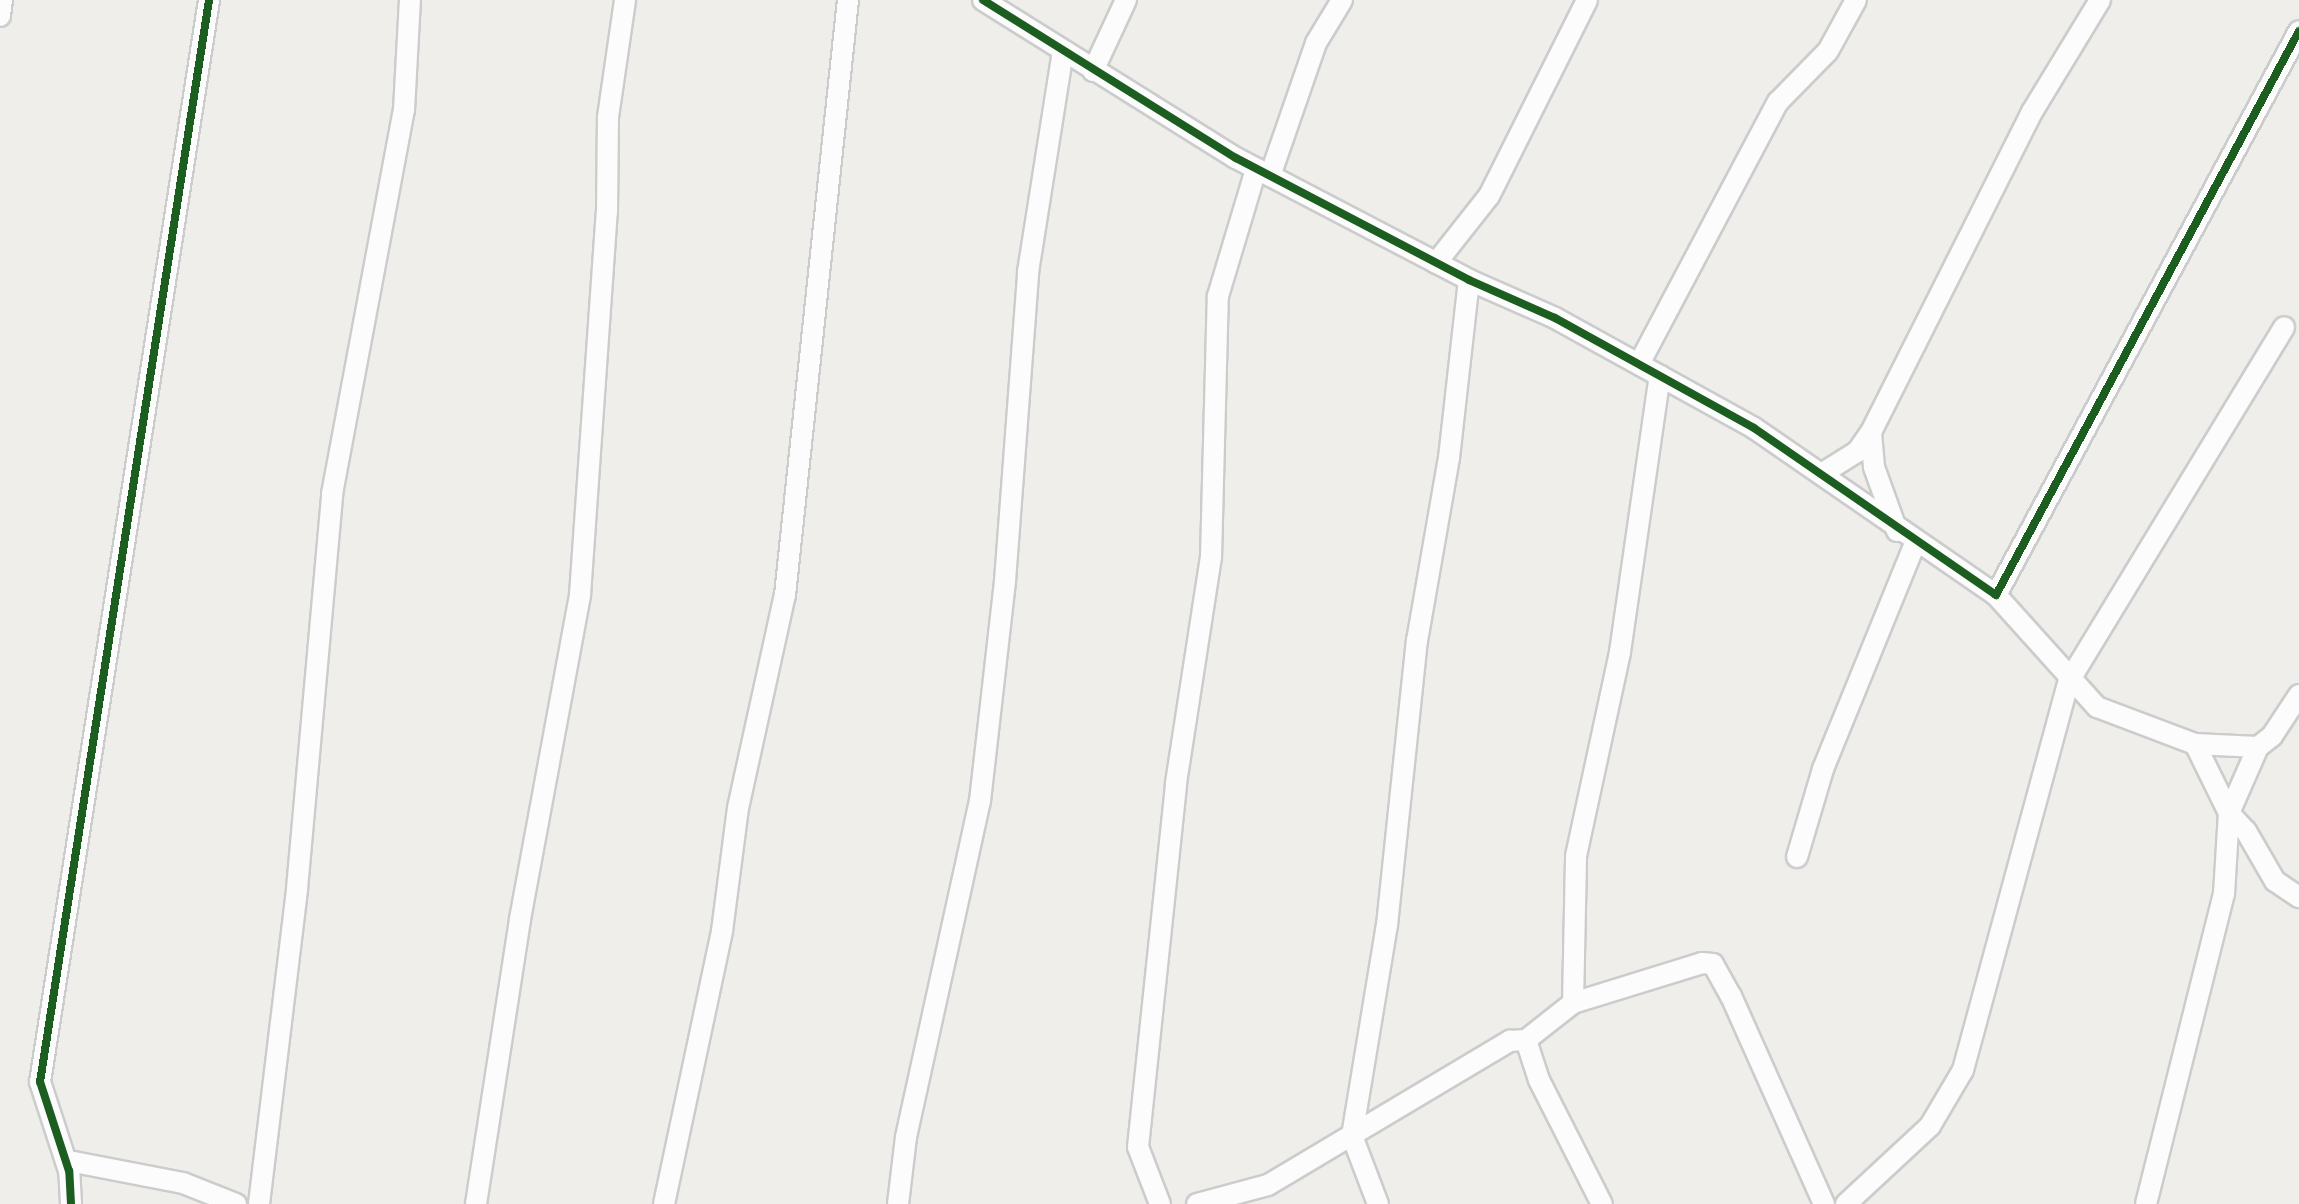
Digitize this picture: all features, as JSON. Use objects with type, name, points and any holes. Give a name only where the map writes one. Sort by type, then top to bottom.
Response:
[{"type":"street","points":[[0,16],[2,0]]},
{"type":"street","points":[[71,1204],[69,1171],[40,1082],[209,0]]},
{"type":"street","points":[[259,1204],[297,889],[332,494],[404,110],[410,0]]},
{"type":"street","points":[[476,1204],[520,919],[576,622],[596,397],[608,117],[625,0]]},
{"type":"street","points":[[664,1204],[722,931],[738,808],[785,595],[848,0]]},
{"type":"street","points":[[983,0],[1093,71],[1263,172],[1469,280],[1555,318],[1823,473],[1897,531],[1996,595],[2069,681],[2097,707],[2195,744],[2258,747]]},
{"type":"street","points":[[1093,71],[1126,0]]},
{"type":"street","points":[[1160,1204],[1138,1147],[1176,783],[1211,557],[1218,296],[1263,172],[1316,43],[1342,0]]},
{"type":"street","points":[[1436,263],[1489,196],[1587,0]]},
{"type":"street","points":[[1639,364],[1778,102],[1828,51],[1856,0]]},
{"type":"street","points":[[1823,473],[1857,452],[1871,432],[2032,112],[2100,0]]},
{"type":"street","points":[[1996,595],[2299,31]]},
{"type":"street","points":[[898,1204],[906,1137],[980,801],[1005,581],[1028,272],[1063,52]]},
{"type":"street","points":[[1378,1204],[1352,1136],[1387,925],[1417,641],[1449,458],[1469,280]]},
{"type":"street","points":[[1846,1204],[1930,1126],[1963,1070],[2069,681],[2284,327]]},
{"type":"street","points":[[1573,1003],[1576,856],[1620,652],[1660,376]]},
{"type":"street","points":[[1871,432],[1874,467],[1897,531]]},
{"type":"street","points":[[1797,857],[1823,769],[1915,543]]},
{"type":"street","points":[[2146,1204],[2224,894],[2229,813],[2258,747],[2272,736],[2299,695]]},
{"type":"street","points":[[2195,744],[2229,813],[2246,831],[2275,881],[2299,897]]},
{"type":"street","points":[[1197,1204],[1268,1185],[1510,1041],[1526,1040],[1573,1003],[1678,967],[1713,964],[1824,1204]]},
{"type":"street","points":[[1526,1040],[1539,1080],[1602,1204]]},
{"type":"street","points":[[69,1171],[74,1162],[183,1183],[236,1204]]},
{"type":"cycle path","points":[[71,1204],[69,1171],[40,1082],[209,0]]},
{"type":"cycle path","points":[[983,0],[1236,158],[1469,280],[1555,318],[1754,428],[1996,595],[2299,31]]}]
